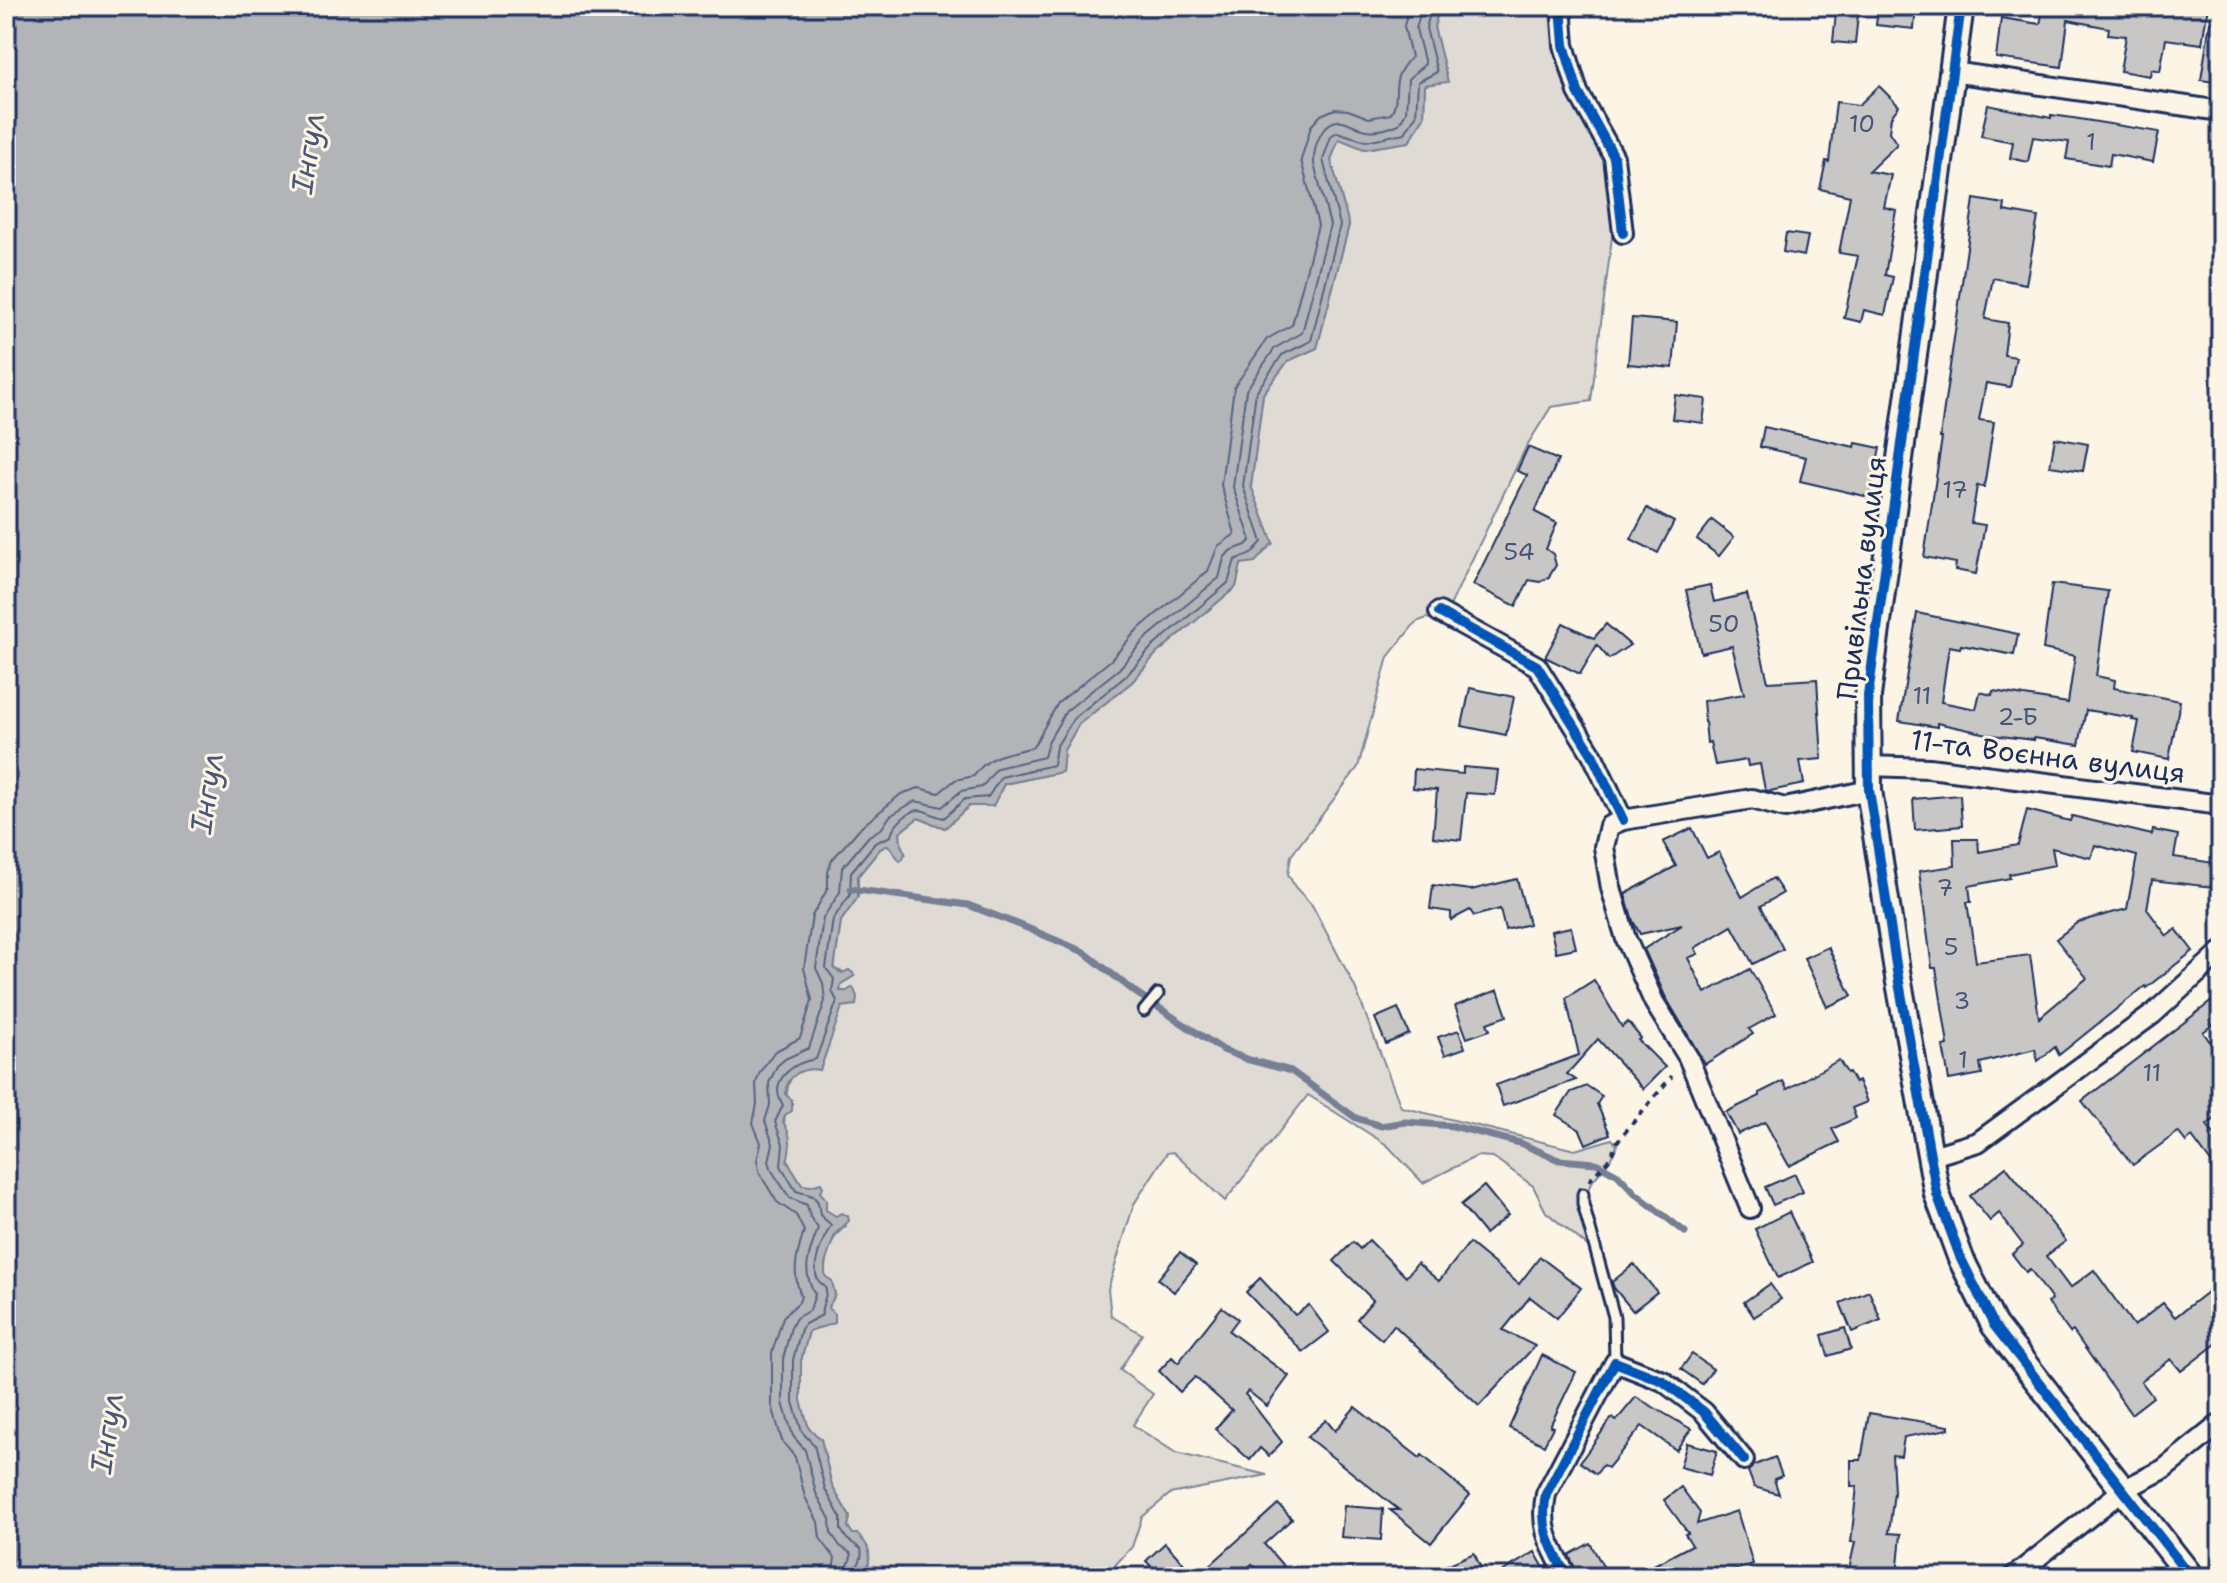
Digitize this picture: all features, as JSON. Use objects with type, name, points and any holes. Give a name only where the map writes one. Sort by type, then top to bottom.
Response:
[{"type":"street","points":[[1561,6],[1564,45],[1578,92],[1614,157],[1623,233]]},
{"type":"street","name":"Привільна вулиця","points":[[1961,6],[1868,696],[1869,778],[1897,971],[1937,1194],[1961,1259],[1994,1325],[2191,1577]]},
{"type":"street","points":[[1952,72],[2221,111]]},
{"type":"street","points":[[1439,612],[1537,666],[1592,754],[1623,820],[1609,826],[1604,847],[1611,888],[1626,939],[1654,1002],[1688,1057],[1750,1208]]},
{"type":"street","name":"11-та Воєнна вулиця","points":[[1623,820],[1752,799],[1785,808],[1869,778],[1929,768],[2221,805]]},
{"type":"street","points":[[1929,1157],[1978,1142],[2153,1014],[2221,952]]},
{"type":"street","points":[[1567,1577],[1546,1536],[1542,1515],[1546,1494],[1615,1362],[1663,1381],[1704,1412],[1744,1460]]},
{"type":"street","points":[[2013,1577],[2123,1490],[2164,1469],[2221,1423]]},
{"type":"lane","points":[[1144,1011],[1158,994]]},
{"type":"lane","points":[[1583,1194],[1583,1204],[1614,1317],[1615,1362]]},
{"type":"path","points":[[1599,1170],[1611,1157],[1616,1143],[1688,1057]]},
{"type":"shaded area","points":[[1440,6],[1566,6],[1568,36],[1581,86],[1619,154],[1630,239],[1612,237],[1591,401],[1551,407],[1526,447],[1448,610],[1437,621],[1427,618],[1416,622],[1388,657],[1358,767],[1291,856],[1288,874],[1295,887],[1312,905],[1355,987],[1401,1107],[1575,1150],[1612,1139],[1617,1145],[1615,1151],[1588,1189],[1588,1214],[1598,1245],[1590,1248],[1546,1212],[1533,1186],[1493,1157],[1477,1156],[1423,1183],[1387,1145],[1308,1095],[1225,1201],[1173,1152],[1167,1153],[1134,1204],[1108,1289],[1111,1316],[1142,1334],[1120,1370],[1153,1394],[1133,1425],[1176,1453],[1267,1475],[1170,1494],[1142,1517],[1132,1547],[1104,1577],[858,1577],[868,1569],[848,1526],[850,1517],[832,1486],[821,1439],[809,1429],[801,1401],[801,1361],[809,1331],[818,1326],[835,1295],[832,1281],[825,1277],[827,1255],[832,1242],[846,1226],[826,1210],[811,1187],[802,1185],[788,1161],[784,1130],[790,1080],[800,1071],[820,1070],[847,991],[840,991],[841,984],[854,976],[834,969],[841,921],[858,897],[858,876],[880,849],[889,844],[905,853],[900,832],[918,818],[945,828],[969,806],[993,805],[1004,784],[1062,772],[1064,750],[1079,724],[1132,682],[1156,654],[1236,587],[1241,564],[1273,543],[1251,486],[1263,394],[1288,361],[1317,348],[1349,225],[1331,160],[1339,138],[1365,149],[1410,141],[1424,117],[1425,85],[1447,81],[1434,27]]},
{"type":"water","name":"Інгул","points":[[6,6],[1440,6],[1434,27],[1448,82],[1425,85],[1424,117],[1409,142],[1364,149],[1339,139],[1331,160],[1349,225],[1317,348],[1288,361],[1263,394],[1251,486],[1273,543],[1255,562],[1241,564],[1236,587],[1156,654],[1132,682],[1079,724],[1064,750],[1062,772],[1004,784],[993,806],[969,806],[945,828],[918,818],[900,832],[905,853],[903,859],[900,861],[888,845],[880,849],[858,876],[858,897],[841,921],[834,969],[853,973],[854,976],[841,984],[840,991],[853,987],[856,1005],[842,1007],[820,1070],[802,1071],[792,1077],[785,1094],[792,1100],[792,1111],[785,1115],[783,1122],[790,1141],[787,1161],[802,1185],[821,1183],[823,1187],[820,1192],[826,1199],[826,1210],[836,1216],[841,1213],[848,1216],[849,1221],[835,1234],[825,1264],[825,1276],[832,1281],[835,1295],[828,1308],[835,1314],[835,1323],[809,1331],[801,1361],[801,1401],[809,1429],[821,1439],[832,1486],[850,1517],[848,1527],[867,1546],[868,1569],[858,1577],[6,1577]]},
{"type":"building","points":[[1878,6],[1916,6],[1914,29],[1876,25]]},
{"type":"building","points":[[2044,6],[2140,6],[2170,10],[2170,6],[2208,6],[2202,44],[2166,39],[2160,71],[2151,69],[2150,76],[2120,71],[2126,36],[2108,34],[2109,28],[2068,20],[2062,67],[1996,58],[2001,18],[2040,24]]},
{"type":"building","points":[[1836,12],[1858,14],[1855,44],[1833,42]]},
{"type":"building","points":[[2210,22],[2221,23],[2221,83],[2201,80]]},
{"type":"building","points":[[1879,86],[1899,106],[1891,117],[1889,132],[1897,144],[1869,171],[1891,175],[1884,207],[1896,210],[1885,275],[1893,277],[1885,315],[1864,310],[1861,322],[1844,318],[1858,256],[1839,253],[1850,196],[1820,189],[1826,161],[1829,162],[1836,102],[1859,105]]},
{"type":"building","points":[[1988,105],[2051,118],[2051,115],[2159,132],[2153,162],[2111,154],[2109,166],[2066,159],[2069,142],[2033,137],[2028,162],[2010,158],[2013,142],[1981,136]]},
{"type":"building","points":[[1974,199],[2005,204],[2004,211],[2038,217],[2026,284],[1993,278],[1985,319],[2008,323],[2004,355],[2016,357],[2010,387],[1986,383],[1979,420],[1994,422],[1984,487],[1977,486],[1971,523],[1985,525],[1976,574],[1955,570],[1956,563],[1924,557]]},
{"type":"building","points":[[1786,233],[1808,236],[1804,256],[1783,252]]},
{"type":"building","points":[[1632,318],[1677,322],[1673,368],[1628,364]]},
{"type":"building","points":[[1675,395],[1706,399],[1703,423],[1672,419]]},
{"type":"building","points":[[1764,427],[1855,447],[1856,443],[1880,448],[1869,497],[1800,481],[1806,457],[1760,447]]},
{"type":"building","points":[[2055,438],[2088,444],[2083,471],[2050,466]]},
{"type":"building","points":[[1528,447],[1558,460],[1535,512],[1557,523],[1546,549],[1553,554],[1556,565],[1549,577],[1540,582],[1529,580],[1516,606],[1473,585],[1527,475],[1517,471]]},
{"type":"building","points":[[1647,508],[1674,522],[1658,553],[1631,539]]},
{"type":"building","points":[[1712,520],[1734,537],[1719,556],[1697,539]]},
{"type":"building","points":[[2052,584],[2108,591],[2096,676],[2115,680],[2114,688],[2180,701],[2169,759],[2133,752],[2139,721],[2086,710],[2079,745],[1992,735],[1937,723],[1937,727],[1899,721],[1917,613],[2018,634],[2014,655],[1961,645],[1960,648],[1949,646],[1941,702],[1976,709],[1980,692],[1992,695],[1993,691],[2068,703],[2075,656],[2043,649]]},
{"type":"building","points":[[1710,585],[1714,602],[1747,594],[1768,682],[1817,679],[1822,759],[1800,761],[1804,784],[1765,790],[1760,764],[1748,766],[1747,760],[1715,765],[1710,742],[1707,743],[1703,701],[1744,694],[1732,646],[1701,653],[1686,590]]},
{"type":"building","points":[[1563,623],[1594,638],[1606,624],[1630,645],[1609,659],[1597,645],[1580,674],[1545,657]]},
{"type":"building","points":[[1470,688],[1514,697],[1506,735],[1462,726]]},
{"type":"building","points":[[1463,767],[1498,770],[1495,795],[1466,793],[1461,840],[1433,837],[1437,790],[1413,788],[1414,769],[1463,774]]},
{"type":"building","points":[[1960,795],[1962,826],[1915,830],[1913,799]]},
{"type":"building","points":[[2027,810],[2070,821],[2072,816],[2152,835],[2153,830],[2178,835],[2174,857],[2221,864],[2221,888],[2152,880],[2147,909],[2167,936],[2176,929],[2193,951],[2059,1055],[2055,1047],[2038,1061],[2035,1049],[1980,1063],[1982,1074],[1949,1080],[1943,1046],[1948,1045],[1936,968],[1932,968],[1919,871],[1955,866],[1954,839],[1978,839],[1979,852],[2018,845]],"holes":[[[2095,845],[2137,856],[2127,909],[2078,922],[2056,939],[2087,978],[2039,1018],[2030,955],[1976,962],[1967,902],[1971,902],[1969,886],[2055,865],[2052,848],[2091,858]]]},
{"type":"building","points":[[1692,828],[1707,858],[1719,852],[1742,897],[1773,878],[1783,893],[1761,906],[1783,949],[1753,964],[1732,926],[1695,948],[1698,954],[1688,958],[1705,993],[1750,969],[1776,1014],[1749,1029],[1753,1034],[1705,1064],[1665,996],[1644,949],[1682,925],[1640,934],[1625,894],[1676,866],[1663,842]]},
{"type":"building","points":[[1517,879],[1529,924],[1505,930],[1500,909],[1474,916],[1470,910],[1451,920],[1451,912],[1430,909],[1433,885],[1471,890]]},
{"type":"building","points":[[1571,927],[1576,948],[1556,952],[1551,931]]},
{"type":"building","points":[[1828,947],[1852,996],[1827,1007],[1804,958]]},
{"type":"building","points":[[1594,980],[1622,1027],[1628,1022],[1641,1038],[1638,1040],[1665,1067],[1643,1089],[1598,1039],[1567,1074],[1576,1080],[1503,1106],[1496,1085],[1579,1055],[1566,998]]},
{"type":"building","points":[[1498,990],[1507,1016],[1487,1023],[1490,1030],[1467,1038],[1455,1006]]},
{"type":"building","points":[[2221,994],[2221,1019],[2203,1032],[2221,1057],[2221,1114],[2207,1125],[2221,1144],[2221,1176],[2192,1137],[2186,1142],[2178,1132],[2133,1165],[2082,1101]]},
{"type":"building","points":[[1398,1008],[1409,1034],[1386,1044],[1375,1018]]},
{"type":"building","points":[[1459,1030],[1465,1048],[1445,1055],[1438,1037]]},
{"type":"building","points":[[1839,1060],[1855,1083],[1858,1081],[1867,1102],[1852,1108],[1856,1118],[1832,1129],[1839,1142],[1789,1166],[1765,1122],[1738,1134],[1726,1112],[1783,1081],[1787,1089]]},
{"type":"building","points":[[1587,1086],[1602,1096],[1597,1104],[1610,1134],[1586,1144],[1580,1130],[1556,1115],[1571,1092]]},
{"type":"building","points":[[2006,1167],[2066,1241],[2046,1256],[2070,1288],[2094,1270],[2134,1326],[2163,1303],[2175,1317],[2221,1281],[2221,1340],[2181,1371],[2171,1359],[2141,1381],[2153,1397],[2131,1414],[2073,1331],[2070,1333],[2048,1303],[2052,1300],[2030,1269],[2026,1272],[2012,1254],[2023,1245],[1999,1213],[1990,1221],[1970,1196]]},
{"type":"building","points":[[1795,1174],[1803,1192],[1773,1205],[1765,1187]]},
{"type":"building","points":[[1484,1186],[1508,1215],[1485,1234],[1461,1205]]},
{"type":"building","points":[[1789,1212],[1813,1262],[1778,1278],[1755,1229]]},
{"type":"building","points":[[1369,1240],[1406,1277],[1417,1263],[1439,1281],[1469,1243],[1519,1284],[1540,1257],[1581,1288],[1557,1318],[1530,1297],[1503,1330],[1535,1346],[1479,1406],[1394,1325],[1382,1340],[1357,1319],[1373,1300],[1334,1261],[1353,1242],[1360,1249]]},
{"type":"building","points":[[1180,1252],[1196,1265],[1174,1292],[1158,1279]]},
{"type":"building","points":[[1634,1264],[1657,1292],[1633,1311],[1612,1282]]},
{"type":"building","points":[[1260,1278],[1295,1315],[1309,1305],[1329,1332],[1303,1352],[1246,1292]]},
{"type":"building","points":[[1770,1284],[1781,1299],[1754,1317],[1744,1302]]},
{"type":"building","points":[[1869,1291],[1881,1320],[1852,1332],[1840,1303]]},
{"type":"building","points":[[1222,1307],[1238,1319],[1229,1331],[1289,1376],[1267,1406],[1248,1391],[1245,1394],[1282,1442],[1269,1456],[1260,1448],[1250,1460],[1215,1429],[1232,1410],[1195,1377],[1180,1392],[1159,1371],[1172,1357],[1178,1363]]},
{"type":"building","points":[[1845,1328],[1851,1349],[1828,1356],[1822,1335]]},
{"type":"building","points":[[1692,1354],[1713,1369],[1702,1384],[1681,1369]]},
{"type":"building","points":[[1542,1355],[1576,1372],[1544,1445],[1509,1428]]},
{"type":"building","points":[[1636,1397],[1691,1429],[1676,1450],[1642,1426],[1608,1468],[1603,1465],[1596,1474],[1580,1462],[1612,1418],[1616,1421]]},
{"type":"building","points":[[1355,1407],[1420,1458],[1422,1455],[1470,1495],[1431,1543],[1390,1510],[1399,1510],[1307,1437],[1326,1420],[1335,1431]]},
{"type":"building","points":[[1869,1413],[1949,1426],[1949,1429],[1904,1437],[1901,1456],[1892,1455],[1894,1492],[1889,1533],[1901,1534],[1897,1577],[1848,1574],[1855,1542],[1851,1542],[1857,1486],[1851,1486],[1851,1460],[1861,1460]]},
{"type":"building","points":[[1687,1443],[1717,1451],[1710,1475],[1680,1467]]},
{"type":"building","points":[[1775,1457],[1782,1476],[1774,1479],[1779,1494],[1754,1487],[1748,1471]]},
{"type":"building","points":[[1681,1487],[1700,1513],[1697,1524],[1737,1511],[1753,1564],[1728,1572],[1730,1577],[1631,1577],[1692,1545],[1685,1534],[1688,1533],[1664,1500]]},
{"type":"building","points":[[1278,1504],[1292,1519],[1264,1544],[1293,1577],[1264,1577],[1252,1564],[1237,1577],[1197,1577]]},
{"type":"building","points":[[1344,1506],[1383,1509],[1381,1540],[1341,1537]]},
{"type":"building","points":[[1165,1543],[1196,1577],[1161,1577],[1146,1561]]},
{"type":"building","points":[[1590,1543],[1609,1577],[1579,1577],[1569,1555]]},
{"type":"building","points":[[1535,1552],[1553,1577],[1493,1577]]},
{"type":"building","points":[[1474,1553],[1485,1577],[1420,1577]]},
{"type":"waterway","points":[[851,889],[968,905],[1020,925],[1084,952],[1135,992],[1223,1050],[1291,1071],[1356,1118],[1381,1126],[1405,1122],[1453,1126],[1520,1143],[1559,1160],[1596,1163],[1618,1175],[1635,1193],[1685,1232]]},
{"type":"cycle path","points":[[1561,6],[1564,45],[1578,92],[1614,157],[1623,233]]},
{"type":"cycle path","points":[[1961,6],[1868,696],[1869,790],[1897,971],[1937,1194],[1961,1259],[1994,1325],[2191,1577]]},
{"type":"cycle path","points":[[1439,612],[1537,666],[1592,754],[1623,820]]},
{"type":"cycle path","points":[[1567,1577],[1545,1528],[1546,1494],[1615,1362],[1663,1381],[1704,1412],[1744,1460]]}]
